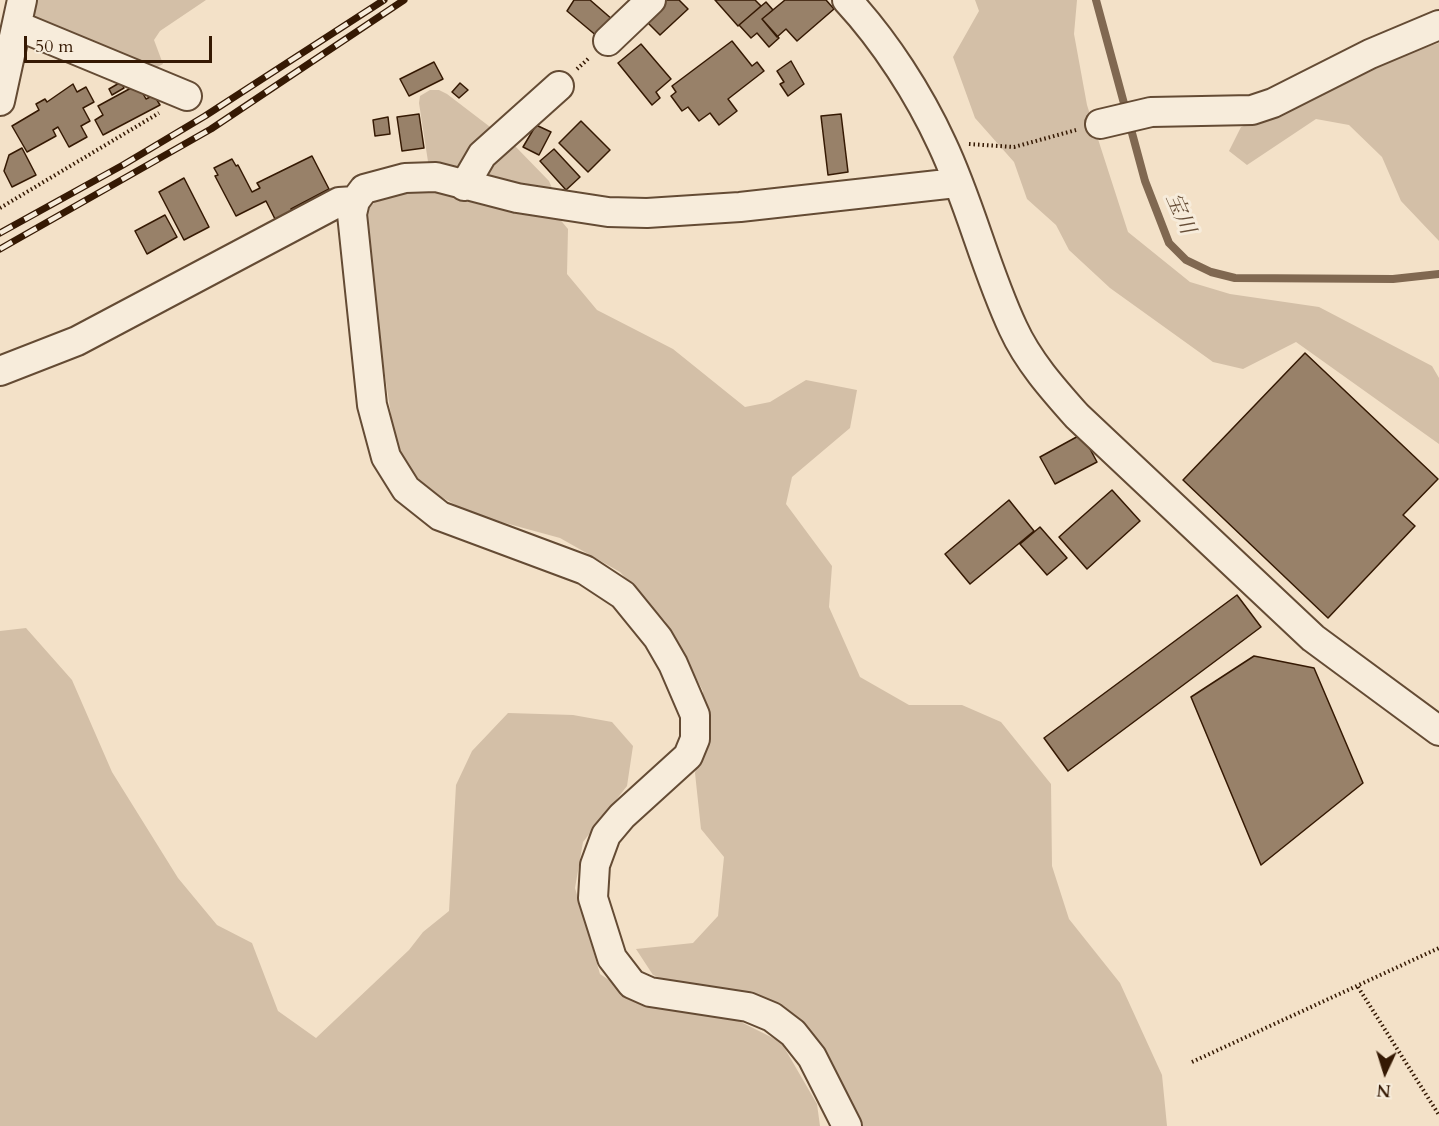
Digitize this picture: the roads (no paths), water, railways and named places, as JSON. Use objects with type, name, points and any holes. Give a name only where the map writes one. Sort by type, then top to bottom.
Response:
[{"type":"street","points":[[608,41],[651,0]]},
{"type":"street","points":[[847,0],[890,56],[922,105],[943,146],[1013,329],[1045,380],[1077,416],[1332,655],[1439,730]]},
{"type":"street","points":[[0,101],[19,9],[187,96]]},
{"type":"street","points":[[1100,123],[1151,112],[1227,112],[1263,107],[1370,54],[1439,25]]},
{"type":"street","points":[[464,186],[482,155],[559,86]]},
{"type":"street","points":[[847,1126],[812,1057],[793,1033],[772,1017],[748,1007],[650,992],[632,984],[612,958],[593,898],[595,865],[606,835],[622,816],[688,756],[695,739],[695,715],[673,664],[658,638],[623,595],[585,570],[440,516],[406,489],[386,456],[372,405],[352,214],[356,201],[364,189],[405,178],[436,177],[464,186],[563,205],[608,212],[646,213],[740,207],[956,183]]},
{"type":"street","points":[[0,371],[77,340],[339,202],[356,201]]},
{"type":"waterway","name":"宝川","points":[[1096,0],[1145,181],[1169,243],[1186,260],[1211,272],[1235,278],[1393,279],[1439,274]]},
{"type":"railway","points":[[0,233],[123,165],[205,116],[384,0]]},
{"type":"railway","points":[[0,249],[211,129],[404,0]]}]
